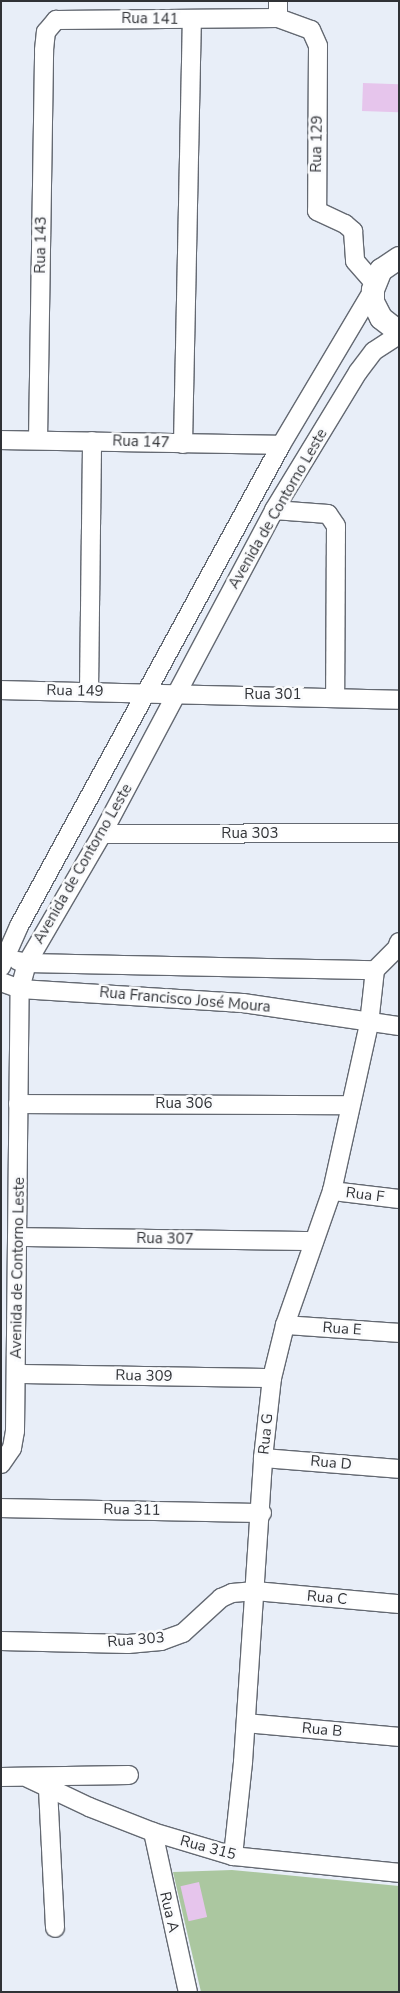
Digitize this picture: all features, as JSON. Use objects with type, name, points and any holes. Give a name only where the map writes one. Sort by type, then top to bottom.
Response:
[{"type":"main road","name":"Avenida de Contorno Leste","points":[[382,275],[399,238]]},
{"type":"main road","points":[[382,275],[381,318],[399,333]]},
{"type":"street","name":"Rua 141","points":[[44,50],[46,32],[56,20],[106,10],[192,20],[278,10]]},
{"type":"street","name":"Rua 129","points":[[278,10],[312,30],[318,46],[317,211],[345,224],[352,231],[356,261],[382,275]]},
{"type":"street","points":[[183,444],[192,20]]},
{"type":"street","name":"Rua 143","points":[[38,440],[44,50]]},
{"type":"street","name":"Avenida de Contorno Leste","points":[[2,961],[42,883],[148,692],[281,445],[382,275]]},
{"type":"street","name":"Avenida de Contorno Leste","points":[[2,1462],[12,1448],[14,1431],[20,988],[27,964],[102,834],[274,510],[358,372],[374,351],[399,333]]},
{"type":"street","name":"Rua 147","points":[[1,440],[281,445]]},
{"type":"street","points":[[88,691],[92,441]]},
{"type":"street","points":[[274,510],[328,514],[336,526],[335,696]]},
{"type":"street","name":"Rua 149","points":[[1,690],[148,692]]},
{"type":"street","name":"Rua 301","points":[[148,692],[176,695],[335,696],[399,700]]},
{"type":"street","name":"Rua 303","points":[[102,834],[399,834]]},
{"type":"street","points":[[374,970],[397,948],[399,942]]},
{"type":"street","name":"Rua Francisco José Moura","points":[[2,961],[27,964],[374,970]]},
{"type":"street","name":"Rua G","points":[[233,1856],[246,1723],[262,1513],[263,1458],[272,1378],[285,1324],[332,1191],[369,1024],[374,970]]},
{"type":"street","name":"Rua Francisco José Moura","points":[[1,982],[20,988],[242,1003],[369,1024],[399,1026]]},
{"type":"street","name":"Rua 306","points":[[18,1104],[350,1105]]},
{"type":"street","name":"Rua F","points":[[332,1191],[399,1199]]},
{"type":"street","name":"Rua 307","points":[[17,1238],[314,1241]]},
{"type":"street","name":"Rua E","points":[[285,1324],[399,1333]]},
{"type":"street","name":"Rua 309","points":[[16,1374],[272,1378]]},
{"type":"street","name":"Rua D","points":[[263,1458],[399,1469]]},
{"type":"street","name":"Rua 311","points":[[1,1508],[262,1513]]},
{"type":"street","name":"Rua 303","points":[[1,1641],[128,1644],[162,1641],[183,1633],[221,1598],[232,1592],[255,1591]]},
{"type":"street","name":"Rua C","points":[[255,1591],[399,1604]]},
{"type":"street","name":"Rua B","points":[[246,1723],[399,1737]]},
{"type":"street","name":"Rua 315","points":[[1,1777],[128,1775]]},
{"type":"street","name":"Rua 315","points":[[28,1778],[48,1789],[153,1832],[233,1856],[399,1873]]},
{"type":"street","points":[[48,1789],[55,1928]]},
{"type":"street","name":"Rua A","points":[[153,1832],[188,1992]]},
{"type":"green space","points":[[232,1870],[399,1886],[399,1992],[201,1992],[173,1872]]},
{"type":"building","points":[[363,83],[399,84],[398,112],[362,111]]},
{"type":"building","points":[[199,1882],[207,1917],[189,1921],[180,1886]]}]
